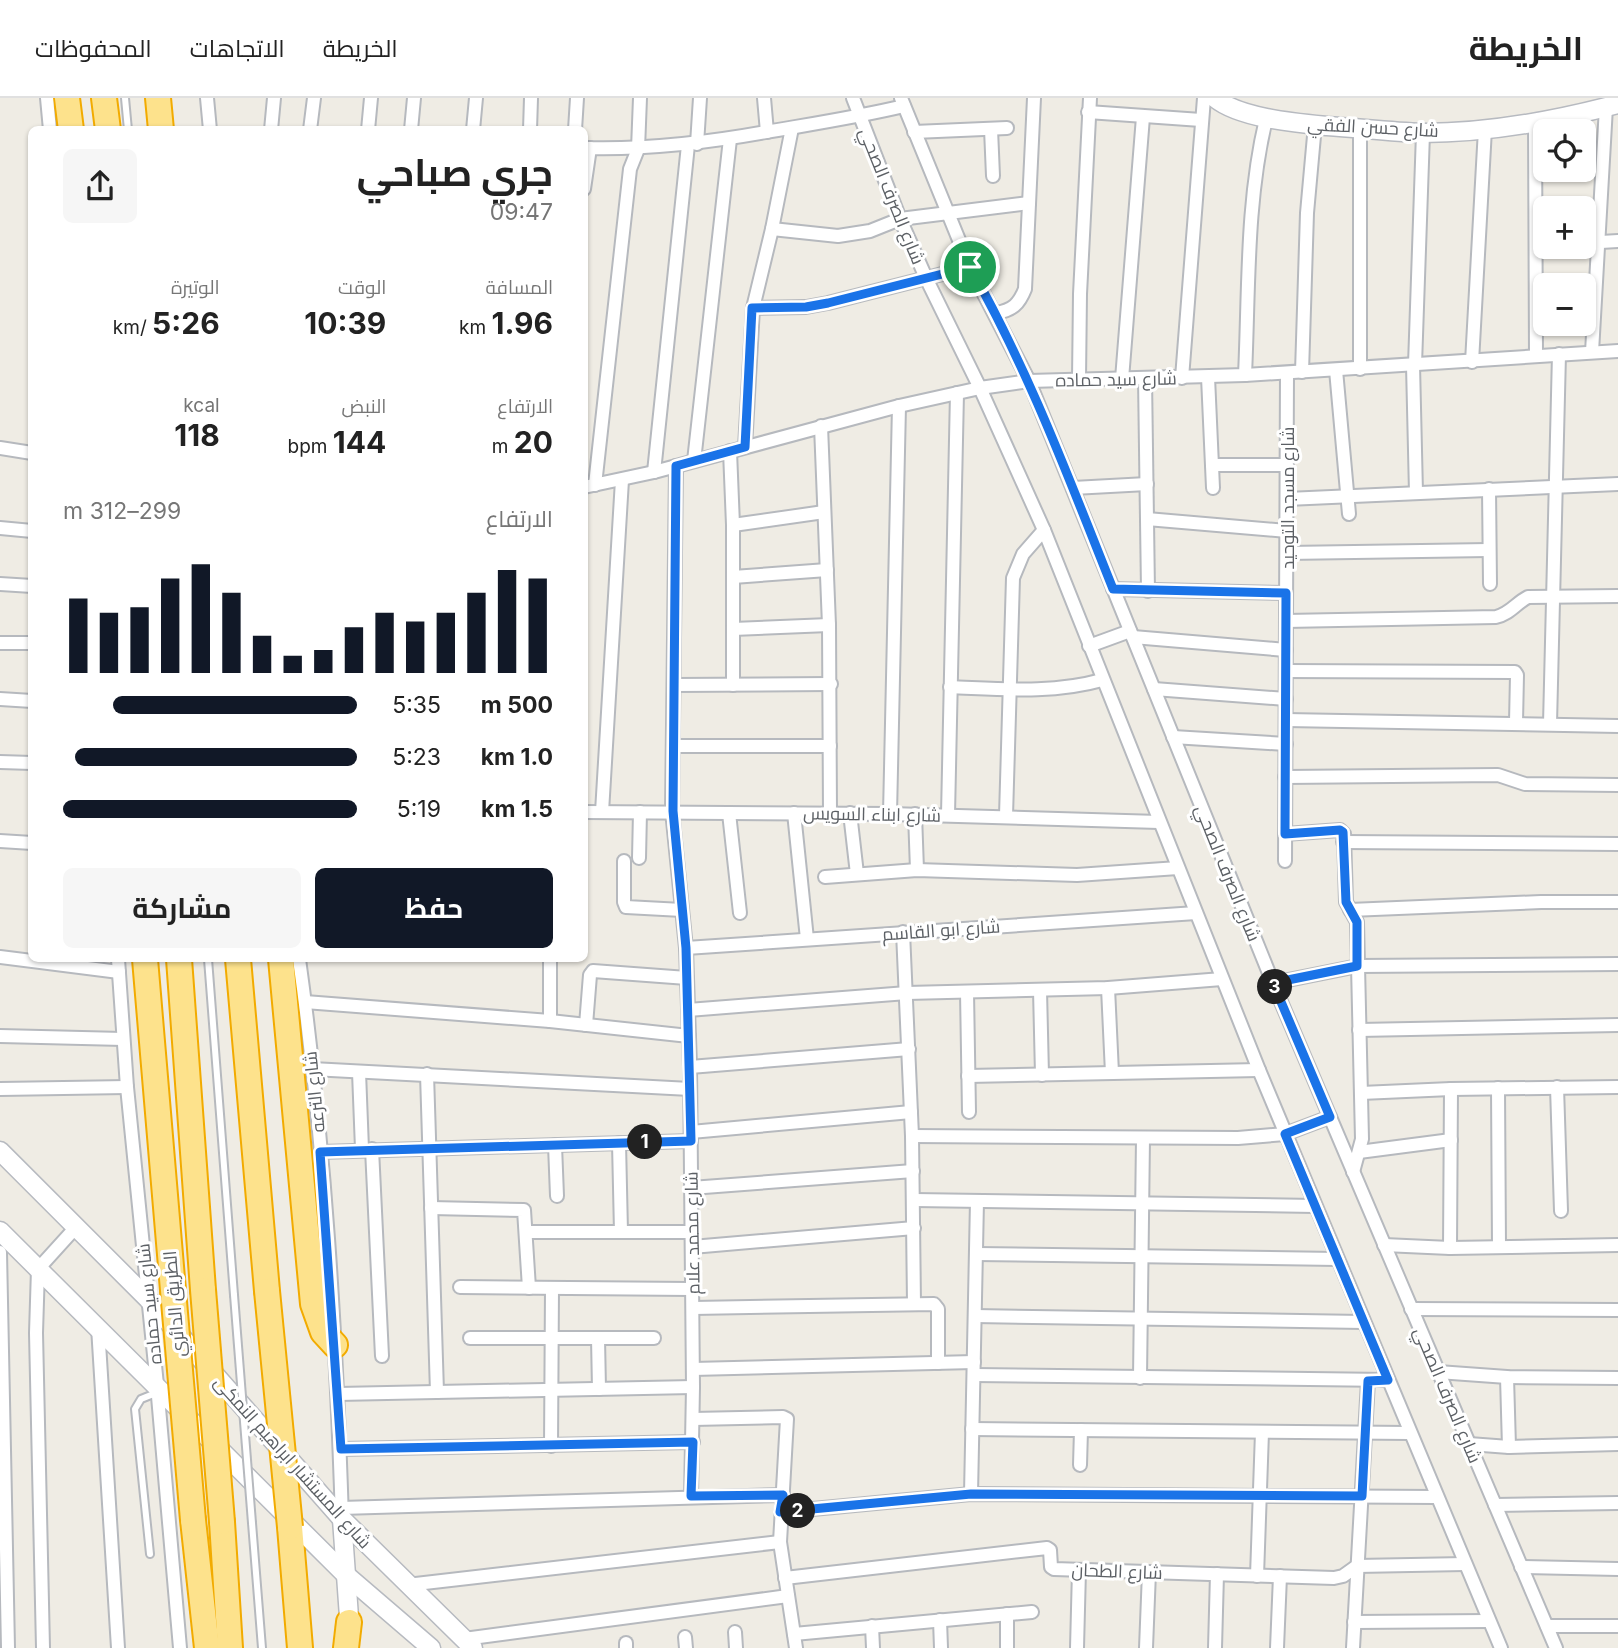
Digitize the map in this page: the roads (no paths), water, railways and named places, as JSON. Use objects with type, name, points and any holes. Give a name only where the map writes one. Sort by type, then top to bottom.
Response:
[{"type":"highway","points":[[66,98],[70,126]]},
{"type":"highway","points":[[104,98],[108,126]]},
{"type":"highway","points":[[158,98],[161,126]]},
{"type":"highway","name":"الطريق الدائري","points":[[145,962],[193,1520],[207,1648]]},
{"type":"highway","name":"الطريق الدائري","points":[[178,962],[230,1648]]},
{"type":"highway","points":[[238,962],[300,1648]]},
{"type":"highway","points":[[281,962],[313,1304],[323,1332],[335,1345]]},
{"type":"highway","points":[[346,1648],[349,1622]]},
{"type":"street","points":[[47,98],[50,126]]},
{"type":"street","points":[[207,98],[210,126]]},
{"type":"street","points":[[271,126],[274,98]]},
{"type":"street","points":[[310,126],[314,98]]},
{"type":"street","points":[[368,126],[371,98]]},
{"type":"street","points":[[411,126],[414,98]]},
{"type":"street","points":[[473,126],[476,98]]},
{"type":"street","points":[[530,126],[531,98]]},
{"type":"street","points":[[575,126],[577,98]]},
{"type":"street","points":[[590,486],[630,169],[638,149],[640,98]]},
{"type":"street","points":[[654,472],[699,98]]},
{"type":"street","points":[[764,98],[767,132]]},
{"type":"street","name":"شارع الصرف الصحي","points":[[853,98],[900,219],[1044,530],[1258,1070],[1501,1648]]},
{"type":"street","points":[[996,313],[1012,309],[1025,289],[1034,98]]},
{"type":"street","points":[[1079,379],[1080,294],[1090,98]]},
{"type":"street","points":[[1182,377],[1204,98]]},
{"type":"street","name":"شارع حسن الفقي","points":[[1215,98],[1221,103],[1266,119],[1315,125],[1423,132],[1533,124]]},
{"type":"street","points":[[588,148],[638,149],[693,145],[860,117],[902,102]]},
{"type":"street","name":"شارع الصرف الصحي","points":[[902,102],[970,267],[1029,381],[1273,983],[1556,1648]]},
{"type":"street","points":[[1592,352],[1598,243],[1612,106]]},
{"type":"street","name":"شارع حسن الفقي","points":[[1562,119],[1612,106]]},
{"type":"street","points":[[1088,112],[1201,120]]},
{"type":"street","points":[[1122,380],[1143,117]]},
{"type":"street","points":[[1245,375],[1253,197],[1259,148],[1266,119]]},
{"type":"street","points":[[1302,372],[1307,213],[1315,125]]},
{"type":"street","points":[[745,447],[752,308],[772,229],[792,128]]},
{"type":"street","points":[[914,132],[1007,128]]},
{"type":"street","points":[[1360,128],[1360,369]]},
{"type":"street","points":[[991,129],[993,176]]},
{"type":"street","points":[[1472,362],[1485,129]]},
{"type":"street","points":[[1416,493],[1414,365],[1423,132]]},
{"type":"street","points":[[694,461],[730,139]]},
{"type":"street","points":[[772,229],[838,236],[870,230],[900,219],[1029,204]]},
{"type":"street","points":[[1598,243],[1618,242]]},
{"type":"street","points":[[1536,356],[1539,259]]},
{"type":"street","points":[[752,308],[806,307],[828,303],[970,267]]},
{"type":"street","name":"شارع سيد حماده","points":[[590,486],[654,472],[899,406],[980,388],[1029,381],[1287,373],[1618,351]]},
{"type":"street","points":[[1550,724],[1559,354]]},
{"type":"street","points":[[1336,370],[1349,514]]},
{"type":"street","name":"شارع مسجد التوحيد","points":[[1285,861],[1287,373]]},
{"type":"street","points":[[1208,377],[1213,488]]},
{"type":"street","points":[[1145,379],[1148,591]]},
{"type":"street","points":[[948,815],[957,393]]},
{"type":"street","points":[[890,814],[899,406]]},
{"type":"street","points":[[821,426],[830,625],[830,813]]},
{"type":"street","points":[[0,449],[28,452]]},
{"type":"street","points":[[730,451],[733,685]]},
{"type":"street","points":[[1212,465],[1287,465]]},
{"type":"street","name":"شارع محمد علام","points":[[676,466],[673,811],[686,948],[690,1067],[693,1308],[691,1496]]},
{"type":"street","points":[[602,812],[622,480]]},
{"type":"street","points":[[1073,488],[1147,484]]},
{"type":"street","points":[[1287,499],[1618,484]]},
{"type":"street","points":[[1489,489],[1490,584]]},
{"type":"street","points":[[733,525],[824,512]]},
{"type":"street","points":[[1147,519],[1287,531]]},
{"type":"street","points":[[0,528],[28,531]]},
{"type":"street","points":[[1006,816],[1013,578],[1023,554],[1044,530]]},
{"type":"street","points":[[1287,553],[1489,550]]},
{"type":"street","points":[[733,577],[827,569]]},
{"type":"street","points":[[0,584],[28,586]]},
{"type":"street","points":[[1113,589],[1286,593]]},
{"type":"street","points":[[1286,621],[1496,617],[1511,611],[1528,597],[1618,596]]},
{"type":"street","points":[[733,629],[830,625]]},
{"type":"street","points":[[1089,646],[1132,634],[1286,650]]},
{"type":"street","points":[[0,643],[28,643]]},
{"type":"street","points":[[1286,671],[1515,671],[1516,722]]},
{"type":"street","points":[[950,687],[1062,689],[1102,680]]},
{"type":"street","points":[[674,685],[831,684]]},
{"type":"street","points":[[1154,689],[1286,699]]},
{"type":"street","points":[[0,699],[28,701]]},
{"type":"street","points":[[1286,720],[1516,722],[1618,726]]},
{"type":"street","points":[[1173,737],[1286,744]]},
{"type":"street","points":[[673,747],[830,746]]},
{"type":"street","points":[[0,762],[28,763]]},
{"type":"street","points":[[1285,777],[1498,775],[1525,783],[1618,785]]},
{"type":"street","name":"شارع ابناء السويس","points":[[588,812],[915,814],[1159,822]]},
{"type":"street","points":[[639,858],[640,812]]},
{"type":"street","points":[[729,813],[740,913]]},
{"type":"street","points":[[794,813],[807,939]]},
{"type":"street","points":[[850,813],[858,874]]},
{"type":"street","points":[[915,814],[917,870]]},
{"type":"street","points":[[1285,834],[1340,830],[1344,834],[1346,902],[1357,922],[1362,1139],[1353,1172]]},
{"type":"street","points":[[0,853],[0,841],[28,843]]},
{"type":"street","points":[[1343,842],[1618,844]]},
{"type":"street","points":[[624,861],[626,907],[682,910]]},
{"type":"street","points":[[825,877],[917,870],[1077,875],[1178,868]]},
{"type":"street","points":[[1350,910],[1541,902],[1618,902]]},
{"type":"street","name":"شارع ابو القاسم","points":[[686,948],[1196,913]]},
{"type":"street","points":[[903,932],[914,1200],[914,1304]]},
{"type":"street","points":[[0,957],[28,959]]},
{"type":"street","points":[[74,962],[118,965]]},
{"type":"street","name":"شارع الترعه","points":[[299,962],[320,1152],[335,1345],[342,1513]]},
{"type":"street","points":[[550,962],[550,1021]]},
{"type":"street","points":[[1273,983],[1357,966],[1618,964]]},
{"type":"street","name":"شارع سيد حماده","points":[[118,965],[180,1648]]},
{"type":"street","points":[[586,1025],[590,975],[593,971],[687,978]]},
{"type":"street","points":[[688,1010],[906,993],[1108,988],[1222,979]]},
{"type":"street","points":[[1108,988],[1111,1073]]},
{"type":"street","points":[[1040,990],[1042,1074]]},
{"type":"street","points":[[967,992],[969,1112]]},
{"type":"street","points":[[305,1002],[550,1021],[689,1036]]},
{"type":"street","points":[[1359,1030],[1618,1025]]},
{"type":"street","points":[[0,1036],[123,1039]]},
{"type":"street","points":[[690,1067],[909,1048]]},
{"type":"street","points":[[312,1069],[690,1089]]},
{"type":"street","points":[[968,1076],[1258,1070]]},
{"type":"street","points":[[359,1072],[382,1356]]},
{"type":"street","points":[[427,1074],[437,1392]]},
{"type":"street","points":[[0,1089],[127,1087]]},
{"type":"street","points":[[1557,1087],[1561,1210]]},
{"type":"street","points":[[1361,1093],[1451,1088],[1618,1087]]},
{"type":"street","points":[[1450,1248],[1451,1088]]},
{"type":"street","points":[[1498,1088],[1499,1247]]},
{"type":"street","points":[[320,1152],[620,1143],[911,1112]]},
{"type":"street","points":[[912,1136],[1238,1138],[1285,1134],[1330,1117]]},
{"type":"street","points":[[1140,1378],[1143,1138]]},
{"type":"street","points":[[1359,1152],[1451,1140]]},
{"type":"street","points":[[620,1143],[621,1232]]},
{"type":"street","points":[[555,1145],[557,1196]]},
{"type":"street","name":"شارع المستشار ابراهيم النمكى","points":[[0,1151],[148,1299],[407,1585],[469,1644]]},
{"type":"street","points":[[691,1188],[913,1171]]},
{"type":"street","points":[[914,1200],[1315,1206]]},
{"type":"street","points":[[971,1494],[977,1201]]},
{"type":"street","points":[[431,1208],[520,1209],[525,1213],[529,1288]]},
{"type":"street","points":[[43,1648],[36,1333],[38,1269],[77,1226]]},
{"type":"street","points":[[692,1247],[914,1228]]},
{"type":"street","points":[[526,1232],[692,1232]]},
{"type":"street","name":"شارع المستشار ابراهيم النمكى","points":[[0,1235],[98,1327],[157,1389],[346,1575],[431,1648]]},
{"type":"street","points":[[1384,1245],[1450,1248],[1618,1245]]},
{"type":"street","points":[[0,1252],[8,1648]]},
{"type":"street","points":[[976,1254],[1337,1259]]},
{"type":"street","points":[[460,1287],[692,1289]]},
{"type":"street","points":[[551,1446],[552,1288]]},
{"type":"street","points":[[693,1308],[934,1304],[938,1307],[938,1363]]},
{"type":"street","points":[[1412,1309],[1618,1310]]},
{"type":"street","points":[[975,1315],[1363,1322]]},
{"type":"street","points":[[98,1327],[118,1648]]},
{"type":"street","points":[[470,1338],[654,1338]]},
{"type":"street","points":[[598,1338],[599,1389]]},
{"type":"street","points":[[693,1369],[938,1363],[974,1369],[1140,1378],[1388,1380]]},
{"type":"street","points":[[1438,1373],[1618,1378]]},
{"type":"street","points":[[1507,1377],[1509,1447]]},
{"type":"street","points":[[1353,1648],[1368,1381]]},
{"type":"street","points":[[338,1394],[693,1387]]},
{"type":"street","points":[[693,1419],[786,1418],[780,1542],[796,1648]]},
{"type":"street","points":[[972,1429],[1409,1433]]},
{"type":"street","points":[[1080,1465],[1081,1430]]},
{"type":"street","points":[[1257,1576],[1262,1432]]},
{"type":"street","points":[[341,1449],[693,1442]]},
{"type":"street","points":[[1469,1444],[1509,1447],[1618,1444]]},
{"type":"street","points":[[780,1512],[971,1494],[1437,1497]]},
{"type":"street","points":[[351,1648],[342,1513],[691,1496],[783,1495]]},
{"type":"street","points":[[1495,1505],[1618,1503]]},
{"type":"street","points":[[407,1585],[780,1542]]},
{"type":"street","name":"شارع الطحان","points":[[785,1578],[1046,1548],[1050,1550],[1053,1569],[1079,1570],[1334,1578],[1343,1576],[1357,1566],[1465,1564]]},
{"type":"street","points":[[1521,1567],[1618,1569]]},
{"type":"street","points":[[1077,1648],[1079,1570]]},
{"type":"street","points":[[1146,1648],[1149,1572]]},
{"type":"street","points":[[1215,1648],[1217,1574]]},
{"type":"street","points":[[1277,1648],[1280,1576]]},
{"type":"street","points":[[469,1644],[788,1596]]},
{"type":"street","points":[[794,1634],[1032,1612]]},
{"type":"street","points":[[1007,1614],[1007,1648]]},
{"type":"street","points":[[940,1620],[941,1648]]},
{"type":"street","points":[[1354,1622],[1489,1621]]},
{"type":"street","points":[[872,1626],[873,1648]]},
{"type":"street","points":[[1546,1626],[1618,1626]]},
{"type":"street","points":[[735,1632],[736,1648]]},
{"type":"lane","points":[[125,98],[128,126]]},
{"type":"lane","points":[[208,962],[262,1648]]},
{"type":"lane","points":[[150,1554],[135,1409],[138,1401],[157,1389]]}]
